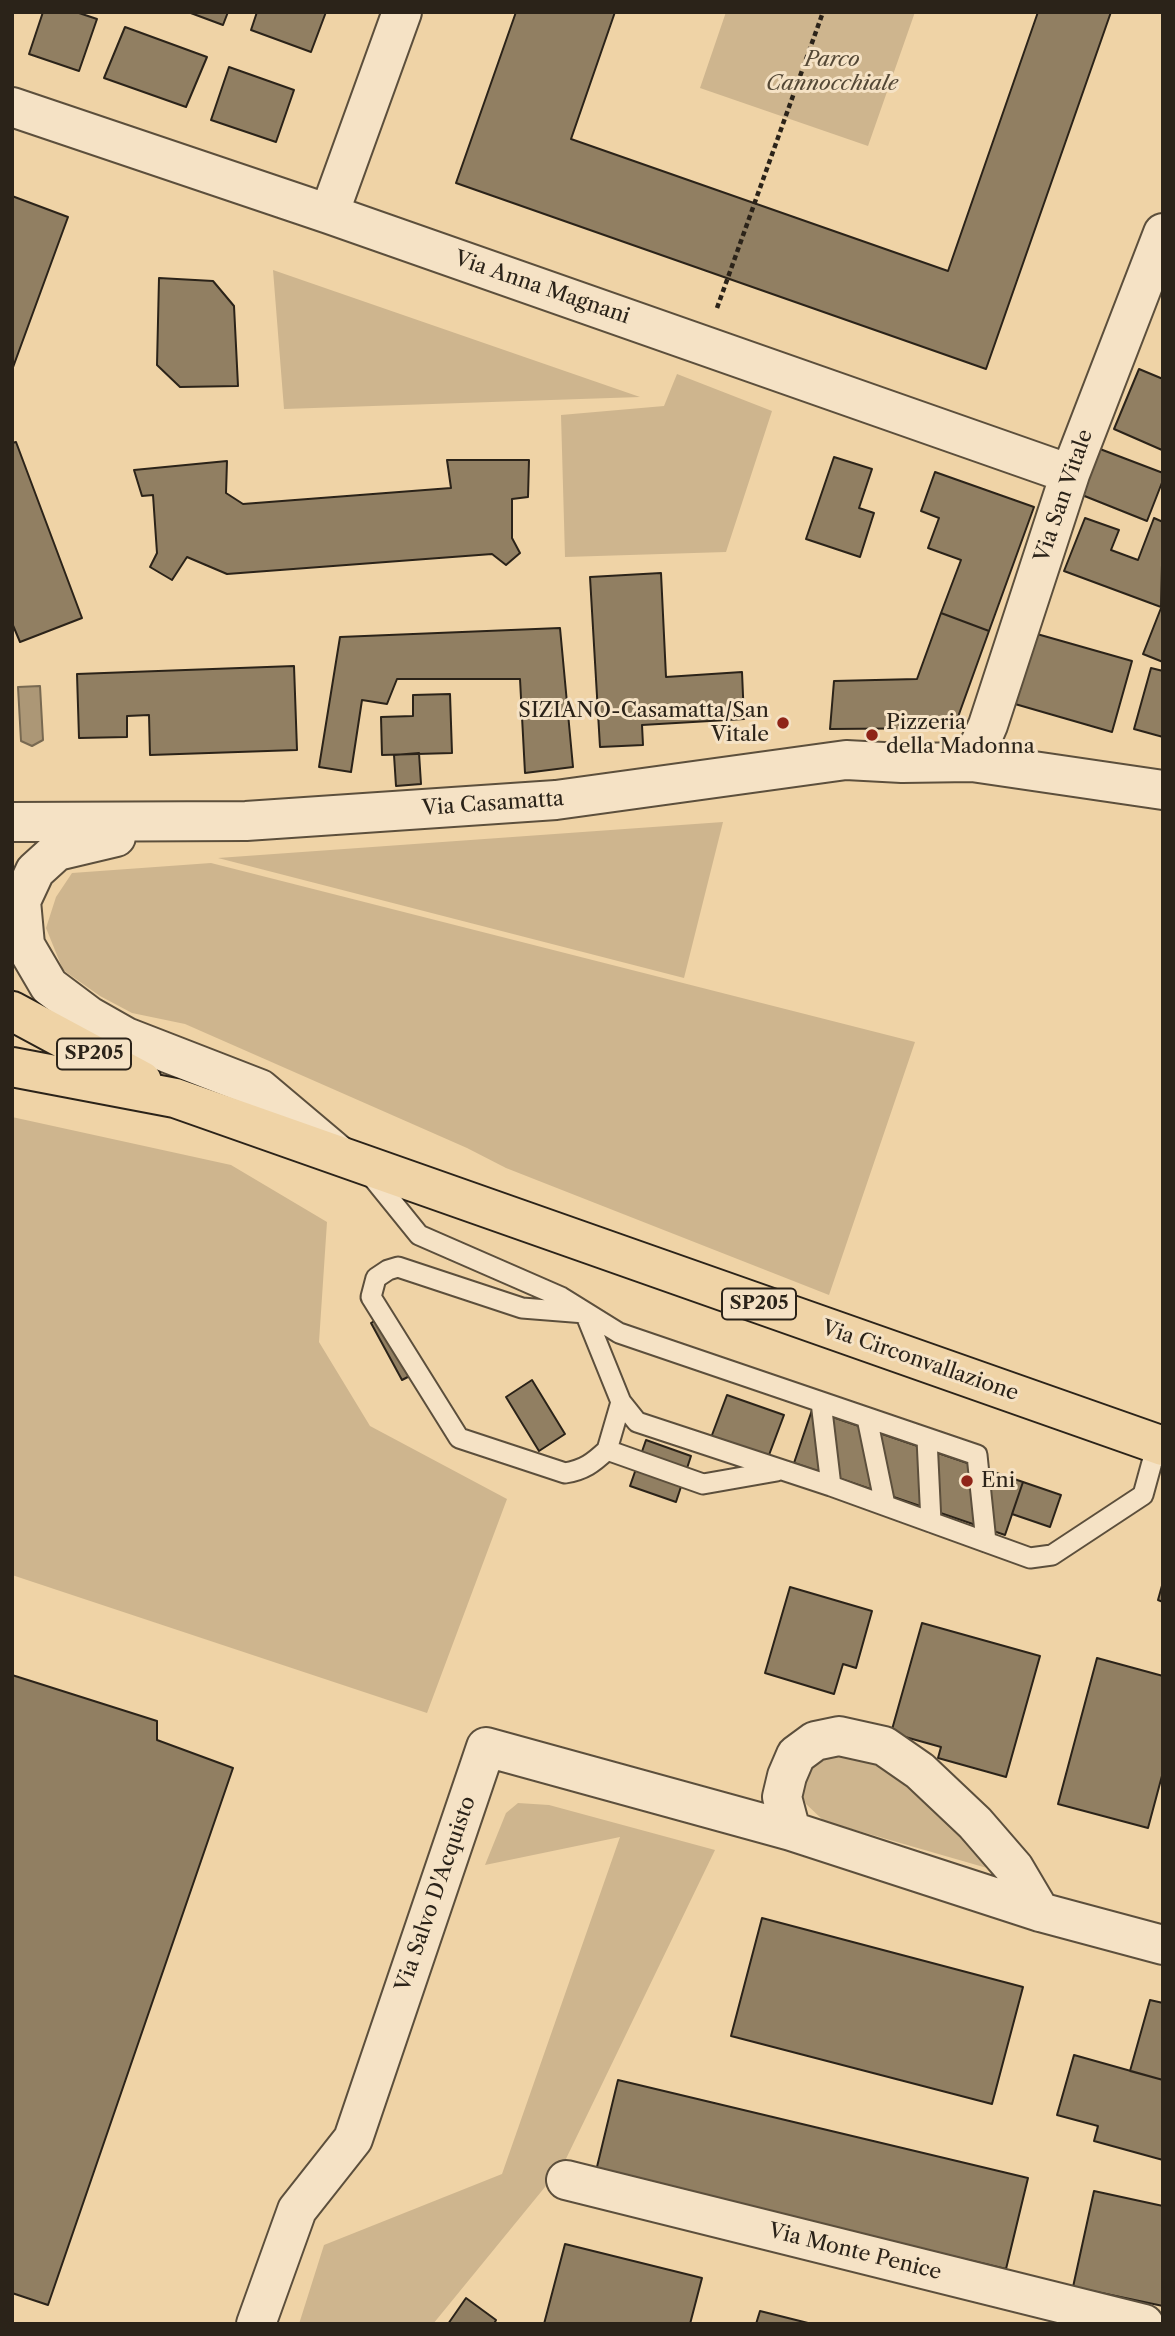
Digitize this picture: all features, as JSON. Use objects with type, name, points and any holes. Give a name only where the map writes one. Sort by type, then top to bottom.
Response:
[{"type":"main road","name":"SP205","points":[[12,1011],[175,1098]]},
{"type":"main road","name":"SP205","points":[[12,1068],[175,1098],[349,1158]]},
{"type":"main road","name":"Via Circonvallazione","points":[[349,1158],[1160,1445]]},
{"type":"street","points":[[329,214],[402,12]]},
{"type":"street","name":"Via Anna Magnani","points":[[12,107],[329,214],[1070,474]]},
{"type":"street","name":"Via San Vitale","points":[[972,762],[988,725],[1070,474],[1163,233]]},
{"type":"street","name":"Via Casamatta","points":[[12,822],[246,821],[556,800],[845,760],[902,763],[972,762],[1163,790]]},
{"type":"street","points":[[246,821],[147,832],[89,842],[57,851],[35,871],[22,901],[25,946],[49,986],[89,1016],[126,1037],[260,1089],[349,1158]]},
{"type":"street","points":[[791,1831],[782,1797],[796,1755],[815,1741],[839,1736],[884,1746],[920,1771],[975,1823],[1014,1868],[1040,1912]]},
{"type":"street","name":"Via Salvo D'Acquisto","points":[[256,2324],[296,2210],[353,2139],[486,1747],[791,1831],[1040,1912],[1163,1945]]},
{"type":"street","name":"Via Monte Penice","points":[[566,2180],[1144,2324]]},
{"type":"lane","points":[[349,1158],[419,1236],[561,1297],[618,1333],[977,1455],[986,1542]]},
{"type":"lane","points":[[585,1312],[522,1308],[398,1267],[376,1278],[371,1297],[459,1438],[565,1473],[581,1470],[607,1450],[621,1402]]},
{"type":"lane","points":[[585,1312],[621,1402],[637,1422],[831,1486],[1030,1558],[1052,1555],[1143,1495],[1160,1445]]},
{"type":"lane","points":[[821,1402],[831,1486]]},
{"type":"lane","points":[[867,1418],[885,1506]]},
{"type":"lane","points":[[927,1438],[931,1522]]},
{"type":"lane","points":[[607,1450],[703,1484],[782,1470]]},
{"type":"path","points":[[704,345],[823,12]]},
{"type":"green space","name":"Parco Cannocchiale","points":[[726,12],[915,12],[868,146],[700,88]]},
{"type":"green space","points":[[273,270],[640,397],[284,409]]},
{"type":"green space","points":[[677,374],[772,411],[726,552],[565,557],[561,415],[664,406]]},
{"type":"green space","points":[[723,822],[684,978],[218,858]]},
{"type":"green space","points":[[211,863],[915,1042],[829,1295],[506,1168],[467,1148],[185,1024],[132,1013],[100,996],[63,970],[46,928],[56,897],[72,873]]},
{"type":"green space","points":[[12,1117],[231,1165],[327,1222],[319,1342],[370,1426],[507,1499],[427,1713],[12,1575]]},
{"type":"green space","points":[[845,1754],[866,1756],[913,1792],[973,1843],[987,1868],[824,1821],[806,1804],[799,1787],[807,1771],[816,1762]]},
{"type":"green space","points":[[518,1803],[549,1805],[715,1850],[563,2165],[433,2324],[299,2324],[324,2245],[502,2174],[620,1837],[485,1865],[506,1813]]},
{"type":"shaded area","points":[[40,686],[43,740],[32,746],[21,741],[18,687]]},
{"type":"building","points":[[43,12],[76,12],[97,19],[79,71],[29,54]]},
{"type":"building","points":[[188,12],[228,12],[223,25]]},
{"type":"building","points":[[257,12],[326,12],[311,52],[251,30]]},
{"type":"building","points":[[516,12],[615,12],[571,139],[948,271],[1038,12],[1111,12],[986,369],[456,183]]},
{"type":"building","points":[[125,27],[207,57],[186,107],[104,78]]},
{"type":"building","points":[[229,67],[294,90],[276,142],[211,120]]},
{"type":"building","points":[[12,196],[68,217],[12,370]]},
{"type":"building","points":[[159,278],[213,281],[234,306],[238,386],[180,387],[157,365]]},
{"type":"building","points":[[1139,369],[1163,379],[1162,450],[1114,429]]},
{"type":"building","points":[[16,442],[82,618],[20,642],[12,623],[12,443]]},
{"type":"building","points":[[1100,449],[1163,473],[1163,480],[1147,521],[1082,495]]},
{"type":"building","points":[[834,457],[872,469],[859,508],[874,513],[860,557],[806,539]]},
{"type":"building","points":[[447,460],[529,460],[528,497],[512,499],[512,538],[520,553],[506,565],[492,554],[227,574],[187,557],[172,580],[150,567],[157,553],[153,495],[142,496],[134,470],[227,461],[226,493],[243,504],[451,488]]},
{"type":"building","points":[[935,472],[1034,507],[989,631],[941,613],[961,560],[928,548],[939,518],[921,511]]},
{"type":"building","points":[[1085,518],[1119,530],[1111,550],[1138,560],[1154,518],[1163,522],[1161,607],[1064,571]]},
{"type":"building","points":[[661,573],[666,677],[742,672],[744,719],[642,725],[643,745],[600,747],[590,577]]},
{"type":"building","points":[[1163,603],[1163,662],[1143,654]]},
{"type":"building","points":[[941,613],[989,631],[954,728],[830,729],[834,681],[917,679]]},
{"type":"building","points":[[560,628],[573,767],[525,773],[520,679],[397,679],[387,704],[362,700],[351,772],[319,767],[340,637]]},
{"type":"building","points":[[1037,634],[1132,661],[1112,732],[1015,704]]},
{"type":"building","points":[[294,666],[297,750],[150,755],[149,715],[127,716],[127,737],[79,738],[77,674]]},
{"type":"building","points":[[1151,668],[1163,671],[1163,737],[1134,729]]},
{"type":"building","points":[[450,694],[452,753],[382,755],[381,717],[413,716],[413,695]]},
{"type":"building","points":[[419,753],[421,784],[396,786],[394,755]]},
{"type":"building","points":[[391,1311],[425,1368],[402,1380],[371,1323]]},
{"type":"building","points":[[532,1380],[565,1434],[539,1451],[506,1397]]},
{"type":"building","points":[[727,1395],[784,1415],[763,1471],[706,1451]]},
{"type":"building","points":[[812,1410],[1023,1482],[1005,1535],[794,1463]]},
{"type":"building","points":[[646,1440],[691,1456],[676,1502],[630,1486]]},
{"type":"building","points":[[1023,1482],[1061,1495],[1050,1527],[1012,1514]]},
{"type":"building","points":[[1163,1582],[1163,1602],[1158,1600]]},
{"type":"building","points":[[790,1587],[872,1611],[856,1668],[843,1664],[834,1694],[765,1673]]},
{"type":"building","points":[[922,1623],[1040,1656],[1006,1777],[938,1758],[941,1747],[891,1733]]},
{"type":"building","points":[[1097,1658],[1163,1676],[1163,1772],[1148,1828],[1058,1804]]},
{"type":"building","points":[[12,1675],[157,1721],[157,1740],[233,1768],[48,2305],[12,2293]]},
{"type":"building","points":[[762,1918],[1023,1987],[992,2104],[731,2036]]},
{"type":"building","points":[[1150,2000],[1163,2003],[1163,2080],[1130,2071]]},
{"type":"building","points":[[1074,2055],[1163,2080],[1163,2160],[1094,2141],[1098,2126],[1057,2115]]},
{"type":"building","points":[[618,2080],[1028,2178],[1006,2269],[596,2171]]},
{"type":"building","points":[[1094,2191],[1163,2206],[1163,2306],[1073,2287]]},
{"type":"building","points":[[565,2244],[702,2278],[690,2324],[544,2324]]},
{"type":"building","points":[[466,2298],[496,2320],[494,2324],[448,2324]]},
{"type":"building","points":[[760,2311],[812,2324],[756,2324]]},
{"type":"place","name":"SIZIANO-Casamatta/San Vitale","points":[[783,723]]},
{"type":"place","name":"Pizzeria della Madonna","points":[[872,735]]},
{"type":"place","name":"Eni","points":[[967,1481]]}]
